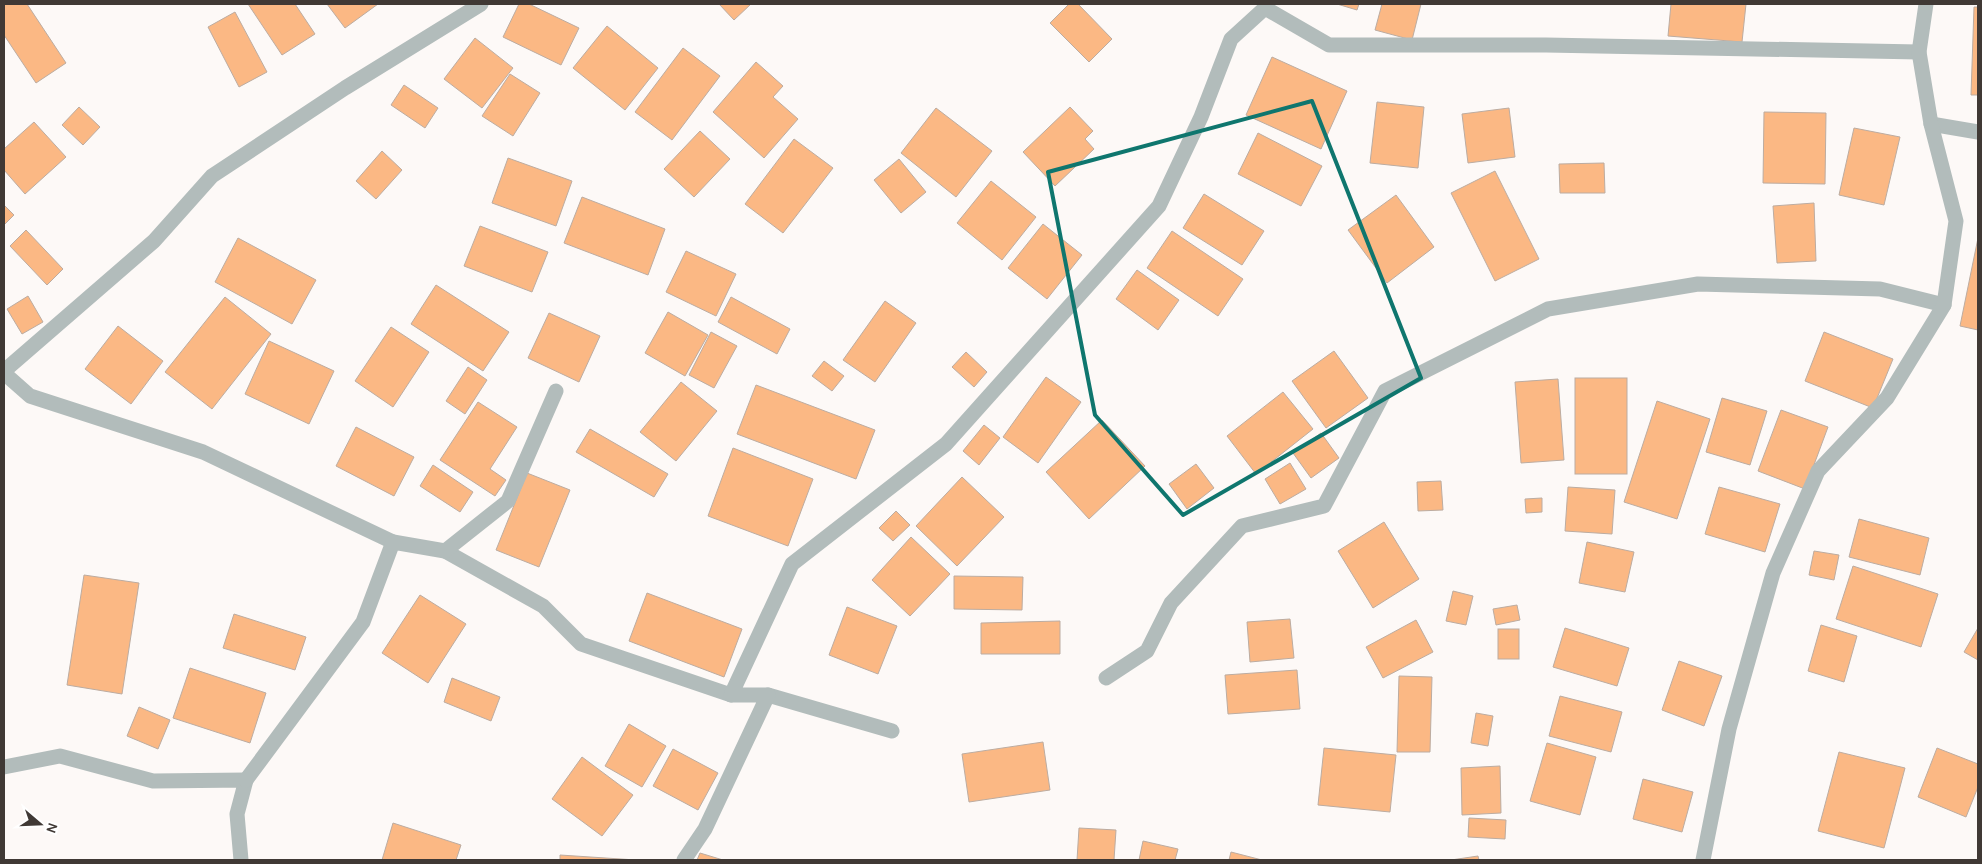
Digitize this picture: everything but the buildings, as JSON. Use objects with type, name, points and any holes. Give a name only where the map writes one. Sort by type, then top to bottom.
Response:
[{"type":"street","points":[[481,4],[354,83],[212,176],[154,241],[4,372],[30,396],[203,452],[393,542],[445,551],[543,606],[581,644],[731,695],[768,695],[892,731]]},
{"type":"street","points":[[1703,860],[1729,729],[1777,564],[1818,472],[1886,398],[1944,305],[1956,221],[1931,124],[1919,52],[1926,4]]},
{"type":"street","points":[[731,695],[792,564],[946,444],[1159,206],[1201,117],[1231,39],[1265,8],[1330,46],[1546,44],[1919,52]]},
{"type":"street","points":[[1931,124],[1978,132]]},
{"type":"street","points":[[1106,678],[1147,651],[1171,603],[1242,526],[1324,506],[1385,391],[1548,308],[1698,284],[1880,289],[1944,305]]},
{"type":"street","points":[[445,551],[508,502],[556,392]]},
{"type":"street","points":[[240,860],[237,814],[246,780],[363,622],[393,542]]},
{"type":"street","points":[[684,860],[705,829],[768,695]]},
{"type":"street","points":[[4,767],[60,756],[153,781],[246,780]]},
{"type":"highlighted area","points":[[1312,101],[1421,378],[1183,515],[1095,415],[1048,172]]}]
